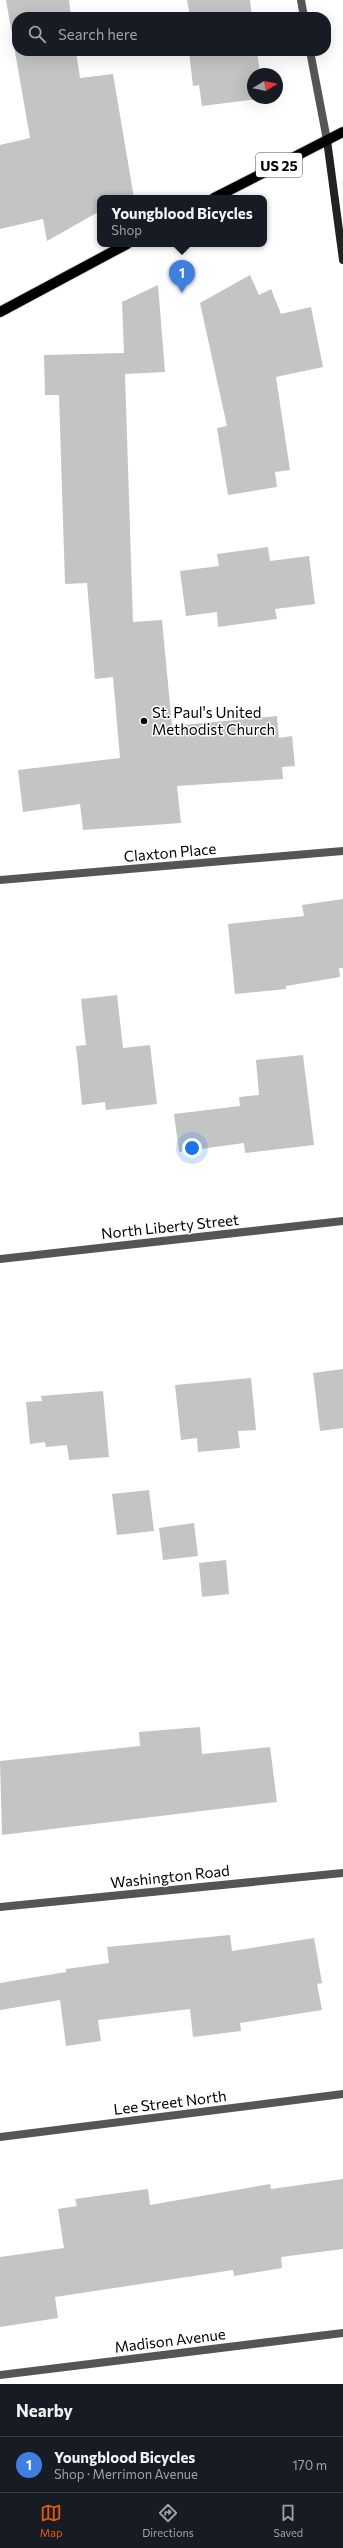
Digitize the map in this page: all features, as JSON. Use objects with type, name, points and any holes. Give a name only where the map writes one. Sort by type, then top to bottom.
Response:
[{"type":"main road","name":"US 25","points":[[220,195],[343,132]]},
{"type":"main road","points":[[0,312],[121,247]]},
{"type":"street","points":[[301,0],[303,12]]},
{"type":"street","points":[[311,56],[327,140],[343,260]]},
{"type":"street","name":"Claxton Place","points":[[0,880],[343,851]]},
{"type":"street","name":"North Liberty Street","points":[[0,1259],[343,1221]]},
{"type":"street","name":"Washington Road","points":[[0,1907],[343,1873]]},
{"type":"street","name":"Lee Street North","points":[[0,2137],[343,2094]]},
{"type":"street","name":"Madison Avenue","points":[[0,2375],[343,2333]]},
{"type":"building","points":[[6,0],[69,0],[70,12],[12,12],[12,34]]},
{"type":"building","points":[[187,0],[250,0],[251,12],[189,12]]},
{"type":"building","points":[[16,56],[77,56],[80,78],[113,74],[133,195],[97,195],[97,213],[47,241],[43,219],[0,229],[0,145],[30,138]]},
{"type":"building","points":[[190,56],[258,56],[259,68],[247,68],[247,100],[202,106],[199,85],[193,86]]},
{"type":"building","points":[[250,275],[259,295],[271,289],[281,314],[311,307],[323,367],[276,377],[290,470],[275,472],[277,487],[228,495],[217,428],[227,426],[200,303]]},
{"type":"building","points":[[158,285],[165,372],[125,374],[133,622],[162,620],[172,726],[277,716],[279,738],[292,736],[295,766],[282,767],[283,779],[177,786],[181,823],[83,830],[80,804],[23,812],[18,770],[120,758],[113,677],[95,679],[87,583],[65,584],[59,395],[45,395],[44,355],[124,353],[122,302]]},
{"type":"building","points":[[268,547],[270,561],[309,556],[315,604],[275,609],[277,619],[218,627],[217,612],[186,616],[180,571],[219,566],[217,554]]},
{"type":"building","points":[[343,899],[343,968],[339,968],[340,977],[286,986],[286,989],[235,994],[228,924],[304,916],[302,905]]},
{"type":"building","points":[[117,995],[123,1048],[150,1045],[157,1104],[106,1110],[105,1102],[82,1105],[76,1046],[86,1045],[81,999]]},
{"type":"building","points":[[303,1055],[314,1145],[245,1153],[244,1143],[179,1152],[174,1114],[240,1106],[239,1097],[259,1095],[256,1060]]},
{"type":"building","points":[[343,1369],[343,1428],[320,1431],[313,1373]]},
{"type":"building","points":[[251,1378],[256,1430],[238,1431],[240,1448],[198,1452],[197,1438],[181,1440],[175,1385]]},
{"type":"building","points":[[103,1391],[109,1457],[69,1460],[67,1445],[46,1447],[45,1442],[30,1444],[26,1402],[42,1401],[41,1396]]},
{"type":"building","points":[[149,1490],[154,1531],[117,1535],[112,1494]]},
{"type":"building","points":[[194,1523],[198,1556],[163,1560],[159,1528]]},
{"type":"building","points":[[226,1560],[229,1594],[202,1597],[199,1563]]},
{"type":"building","points":[[200,1727],[202,1754],[270,1747],[277,1802],[2,1835],[0,1761],[140,1746],[139,1732]]},
{"type":"building","points":[[230,1935],[232,1951],[314,1938],[322,1983],[317,1984],[322,2010],[240,2023],[241,2031],[193,2037],[190,2009],[98,2020],[101,2041],[66,2046],[60,2000],[0,2010],[0,1983],[66,1972],[66,1969],[109,1963],[107,1947]]},
{"type":"building","points":[[343,2179],[343,2249],[281,2257],[282,2268],[234,2276],[233,2270],[55,2297],[58,2318],[0,2327],[0,2257],[64,2248],[58,2209],[77,2206],[75,2199],[148,2189],[150,2205],[270,2184],[271,2189]]},
{"type":"place","name":"Youngblood Bicycles","points":[[182,293]]},
{"type":"place","name":"St. Paul's United Methodist Church","points":[[144,721]]}]
